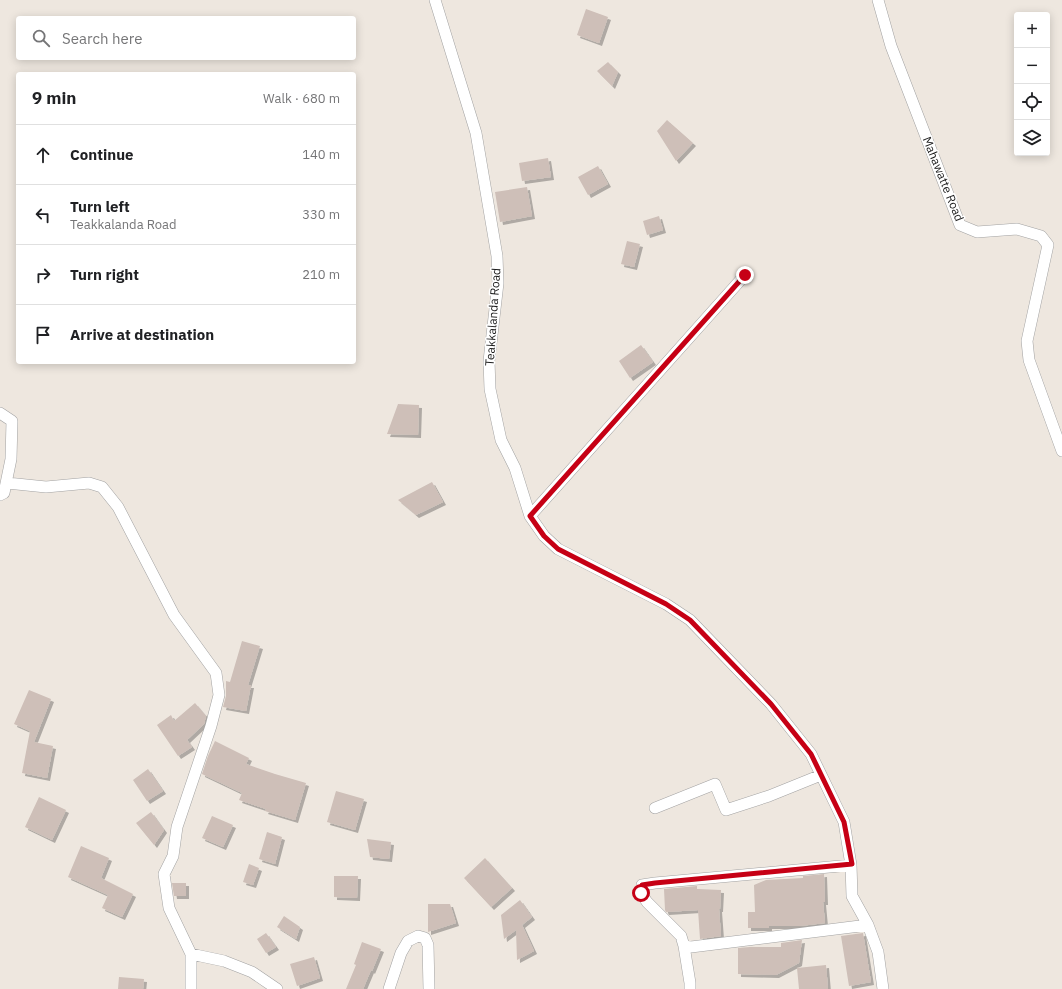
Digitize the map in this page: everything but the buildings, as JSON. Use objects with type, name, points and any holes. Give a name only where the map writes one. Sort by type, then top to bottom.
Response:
[{"type":"street","name":"Teakkalanda Road","points":[[435,0],[476,133],[497,256],[498,283],[489,361],[490,389],[501,440],[515,468],[530,516],[544,536],[558,549],[666,604],[690,620],[771,704],[811,754],[844,822],[852,864],[852,896],[868,925],[878,952],[883,989]]},
{"type":"street","name":"Mahawatte Road","points":[[878,0],[891,46],[960,225],[977,232],[1017,228],[1041,236],[1048,245],[1027,341],[1029,360],[1062,451]]},
{"type":"street","points":[[530,516],[745,275]]},
{"type":"street","points":[[0,413],[12,421],[11,459],[4,493],[0,495]]},
{"type":"street","points":[[7,483],[46,487],[89,482],[102,487],[118,507],[174,615],[216,673],[219,695],[211,726],[177,827],[173,856],[164,874],[169,908],[191,954],[191,989]]},
{"type":"street","points":[[655,808],[715,784],[726,810],[769,796],[821,775]]},
{"type":"street","points":[[690,989],[684,946],[681,936],[647,902],[641,893],[642,885],[852,864]]},
{"type":"street","points":[[684,946],[691,947],[868,925]]},
{"type":"street","points":[[389,989],[401,953],[408,941],[418,936],[425,938],[428,945],[429,989]]},
{"type":"street","points":[[191,954],[224,961],[252,972],[277,989]]},
{"type":"route","points":[[641,893],[642,885],[655,883],[852,864],[844,822],[811,754],[771,704],[690,620],[666,604],[558,549],[544,536],[530,516],[745,275]]}]
